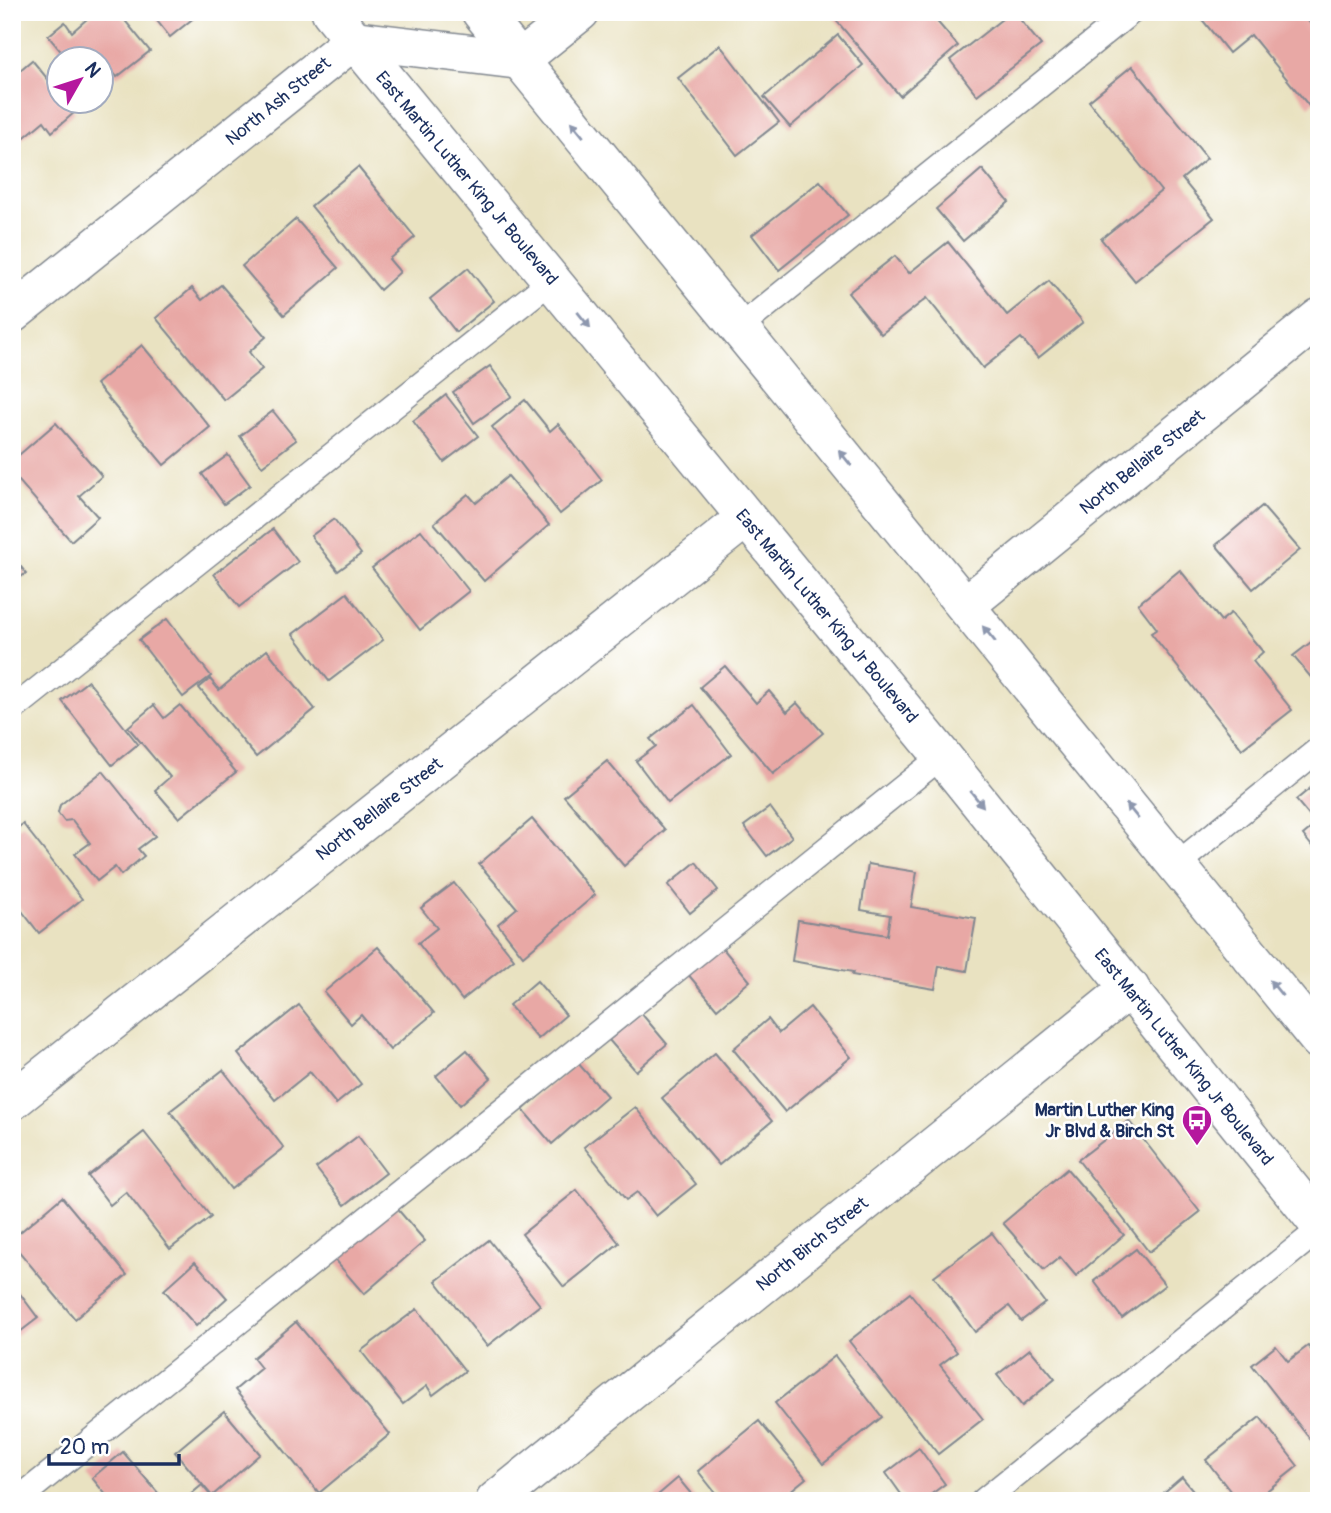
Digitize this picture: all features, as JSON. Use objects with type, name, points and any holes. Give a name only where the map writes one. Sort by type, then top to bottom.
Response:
[{"type":"street","points":[[481,12],[1319,1041]]},
{"type":"street","points":[[343,26],[520,60],[580,12]]},
{"type":"street","name":"East Martin Luther King Jr Boulevard","points":[[343,26],[1315,1212]]},
{"type":"street","name":"North Ash Street","points":[[12,314],[343,26]]},
{"type":"street","name":"North Bellaire Street","points":[[965,605],[1319,318]]},
{"type":"street","name":"North Bellaire Street","points":[[12,1101],[746,518]]},
{"type":"street","name":"North Birch Street","points":[[495,1501],[1130,988]]},
{"type":"lane","points":[[739,328],[1131,12]]},
{"type":"lane","points":[[12,710],[551,280]]},
{"type":"lane","points":[[1176,864],[1319,749]]},
{"type":"lane","points":[[16,1501],[943,756]]},
{"type":"lane","points":[[983,1501],[1315,1212]]},
{"type":"building","points":[[95,12],[118,12],[150,51],[117,77],[116,46],[56,46],[48,36],[65,22],[72,32]]},
{"type":"building","points":[[150,12],[201,12],[170,37]]},
{"type":"building","points":[[829,12],[929,12],[958,46],[900,96]]},
{"type":"building","points":[[1014,12],[1041,45],[977,95],[950,60]]},
{"type":"building","points":[[1196,12],[1301,12],[1319,34],[1319,98],[1309,106],[1251,35],[1229,53]]},
{"type":"building","points":[[838,35],[863,65],[790,127],[764,97]]},
{"type":"building","points":[[720,45],[779,122],[737,155],[678,78]]},
{"type":"building","points":[[32,60],[46,77],[46,116],[70,116],[52,132],[44,121],[14,146],[12,77]]},
{"type":"building","points":[[1132,66],[1207,158],[1182,179],[1214,218],[1135,281],[1101,239],[1161,191],[1089,101]]},
{"type":"building","points":[[358,167],[415,237],[389,259],[400,272],[380,290],[311,206]]},
{"type":"building","points":[[982,169],[1009,202],[963,241],[936,209]]},
{"type":"building","points":[[820,181],[848,215],[779,270],[752,235]]},
{"type":"building","points":[[296,219],[338,268],[284,315],[242,266]]},
{"type":"building","points":[[948,242],[1007,315],[1049,281],[1083,322],[1038,358],[1021,338],[983,368],[927,298],[881,334],[848,293],[895,256],[909,273]]},
{"type":"building","points":[[468,268],[494,301],[456,332],[430,299]]},
{"type":"building","points":[[221,285],[266,337],[249,352],[262,369],[224,400],[156,318],[192,288],[202,300]]},
{"type":"building","points":[[142,345],[210,427],[164,465],[96,384]]},
{"type":"building","points":[[490,366],[512,396],[474,423],[453,392]]},
{"type":"building","points":[[446,395],[478,436],[444,462],[413,421]]},
{"type":"building","points":[[525,400],[550,431],[558,424],[602,480],[560,514],[492,427]]},
{"type":"building","points":[[273,411],[296,440],[262,466],[240,436]]},
{"type":"building","points":[[56,423],[102,476],[79,496],[98,517],[71,541],[12,473],[12,461]]},
{"type":"building","points":[[228,455],[250,485],[224,504],[202,474]]},
{"type":"building","points":[[508,476],[549,525],[484,581],[434,523],[468,494],[476,503]]},
{"type":"building","points":[[1262,506],[1300,550],[1253,589],[1216,545]]},
{"type":"building","points":[[334,519],[361,554],[338,571],[311,536]]},
{"type":"building","points":[[273,529],[298,562],[239,607],[214,574]]},
{"type":"building","points":[[421,530],[469,591],[420,630],[372,568]]},
{"type":"building","points":[[12,556],[26,573],[12,584]]},
{"type":"building","points":[[1180,570],[1221,621],[1231,613],[1263,652],[1253,661],[1292,710],[1242,749],[1151,633],[1157,629],[1138,604]]},
{"type":"building","points":[[347,593],[383,640],[329,681],[293,634]]},
{"type":"building","points":[[167,619],[211,676],[183,697],[139,640]]},
{"type":"building","points":[[1319,636],[1319,687],[1293,656]]},
{"type":"building","points":[[267,650],[315,709],[256,757],[199,688],[210,679],[219,690]]},
{"type":"building","points":[[725,666],[756,703],[769,691],[787,712],[797,703],[823,733],[773,774],[700,687]]},
{"type":"building","points":[[88,681],[138,744],[112,765],[62,701]]},
{"type":"building","points":[[154,705],[164,718],[180,705],[236,772],[179,818],[155,790],[170,777],[128,727]]},
{"type":"building","points":[[694,705],[731,754],[668,803],[636,761],[656,746],[650,739]]},
{"type":"building","points":[[607,761],[665,830],[624,866],[564,796]]},
{"type":"building","points":[[103,771],[155,836],[138,849],[144,856],[121,875],[115,867],[97,881],[75,854],[90,843],[72,820],[64,821],[58,813],[60,805]]},
{"type":"building","points":[[1319,781],[1319,855],[1303,835],[1316,824],[1296,800]]},
{"type":"building","points":[[770,807],[792,837],[767,856],[744,826]]},
{"type":"building","points":[[532,819],[595,895],[523,956],[498,924],[517,908],[479,864]]},
{"type":"building","points":[[23,824],[82,899],[39,933],[12,898],[12,832]]},
{"type":"building","points":[[696,862],[718,890],[690,913],[668,885]]},
{"type":"building","points":[[868,864],[917,872],[911,907],[976,918],[967,971],[939,966],[935,989],[852,975],[853,972],[792,961],[798,920],[887,935],[890,915],[861,910]]},
{"type":"building","points":[[454,883],[514,959],[462,1000],[418,943],[437,928],[421,908]]},
{"type":"building","points":[[720,945],[750,981],[717,1009],[687,973]]},
{"type":"building","points":[[378,947],[434,1013],[390,1050],[361,1015],[351,1024],[324,992]]},
{"type":"building","points":[[537,981],[566,1015],[538,1039],[509,1005]]},
{"type":"building","points":[[299,1005],[361,1084],[336,1104],[310,1072],[275,1100],[238,1054]]},
{"type":"building","points":[[810,1007],[851,1057],[785,1112],[733,1049],[768,1019],[779,1033]]},
{"type":"building","points":[[641,1013],[667,1044],[636,1071],[609,1040]]},
{"type":"building","points":[[467,1050],[491,1078],[460,1105],[436,1076]]},
{"type":"building","points":[[715,1053],[772,1121],[719,1165],[662,1098]]},
{"type":"building","points":[[577,1062],[607,1096],[552,1144],[523,1110]]},
{"type":"building","points":[[223,1070],[284,1148],[231,1189],[170,1111]]},
{"type":"building","points":[[635,1107],[696,1184],[656,1216],[637,1192],[626,1200],[584,1147]]},
{"type":"building","points":[[1129,1121],[1200,1212],[1149,1252],[1078,1160]]},
{"type":"building","points":[[144,1132],[211,1217],[170,1249],[126,1192],[110,1205],[88,1176]]},
{"type":"building","points":[[358,1136],[386,1173],[345,1205],[316,1168]]},
{"type":"building","points":[[1067,1169],[1124,1235],[1076,1276],[1060,1257],[1044,1270],[1003,1223]]},
{"type":"building","points":[[577,1190],[619,1243],[564,1287],[522,1234]]},
{"type":"building","points":[[62,1197],[127,1275],[75,1319],[12,1243],[12,1239]]},
{"type":"building","points":[[394,1205],[425,1241],[364,1294],[333,1258]]},
{"type":"building","points":[[992,1233],[1045,1303],[1021,1321],[1009,1306],[975,1332],[934,1276]]},
{"type":"building","points":[[489,1240],[540,1305],[487,1346],[436,1281]]},
{"type":"building","points":[[1136,1249],[1165,1285],[1122,1318],[1094,1281]]},
{"type":"building","points":[[195,1262],[227,1298],[196,1326],[164,1290]]},
{"type":"building","points":[[12,1283],[38,1318],[12,1338]]},
{"type":"building","points":[[910,1293],[957,1352],[940,1365],[983,1419],[938,1454],[849,1341]]},
{"type":"building","points":[[417,1309],[465,1371],[433,1395],[427,1386],[403,1404],[361,1351]]},
{"type":"building","points":[[296,1322],[390,1434],[319,1493],[235,1390],[261,1368],[253,1358]]},
{"type":"building","points":[[1276,1346],[1288,1361],[1308,1346],[1319,1360],[1317,1448],[1252,1365]]},
{"type":"building","points":[[1030,1349],[1055,1379],[1022,1406],[997,1375]]},
{"type":"building","points":[[835,1356],[882,1417],[823,1464],[775,1403]]},
{"type":"building","points":[[224,1411],[260,1454],[212,1496],[175,1452]]},
{"type":"building","points":[[1260,1417],[1298,1466],[1254,1501],[1238,1501],[1206,1460]]},
{"type":"building","points":[[759,1421],[806,1478],[778,1501],[722,1501],[698,1471]]},
{"type":"building","points":[[919,1448],[945,1484],[922,1501],[906,1501],[886,1473]]},
{"type":"building","points":[[123,1452],[165,1501],[111,1501],[92,1478]]},
{"type":"building","points":[[1182,1477],[1202,1501],[1154,1501]]},
{"type":"building","points":[[678,1478],[697,1501],[651,1501]]},
{"type":"building","points":[[202,1485],[215,1501],[183,1501]]},
{"type":"place","name":"Martin Luther King Jr Blvd & Birch St","points":[[1197,1147]]}]
